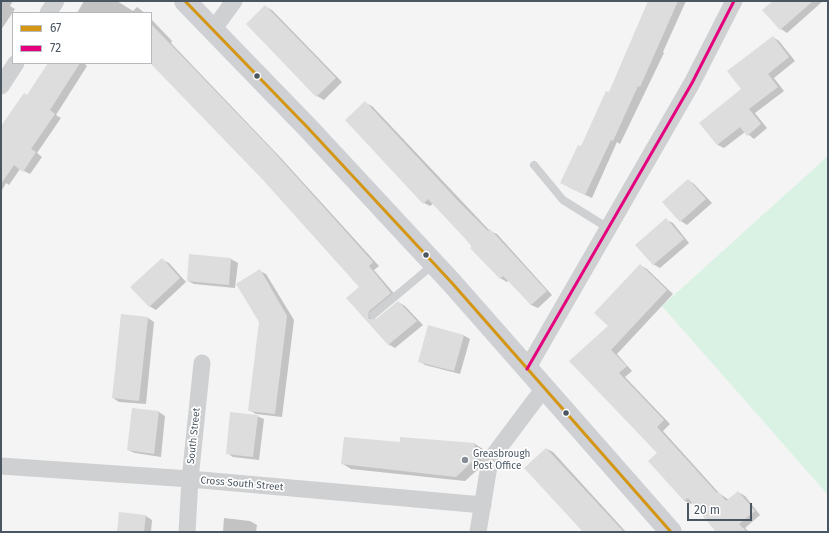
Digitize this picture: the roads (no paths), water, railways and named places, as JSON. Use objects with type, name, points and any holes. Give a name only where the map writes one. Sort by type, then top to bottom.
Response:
[{"type":"main road","points":[[185,1],[309,129],[435,264],[671,532]]},
{"type":"street","points":[[49,12],[56,1]]},
{"type":"street","points":[[213,30],[234,1]]},
{"type":"street","points":[[527,369],[692,83],[734,1]]},
{"type":"street","points":[[1,86],[15,64]]},
{"type":"street","name":"South Street","points":[[186,532],[202,363]]},
{"type":"street","points":[[478,532],[490,460],[544,388]]},
{"type":"street","name":"Cross South Street","points":[[1,466],[190,479],[483,505]]},
{"type":"lane","points":[[534,165],[563,200],[608,228]]},
{"type":"lane","points":[[373,315],[435,264]]},
{"type":"place","name":"Greasbrough Post Office","points":[[465,460]]}]
